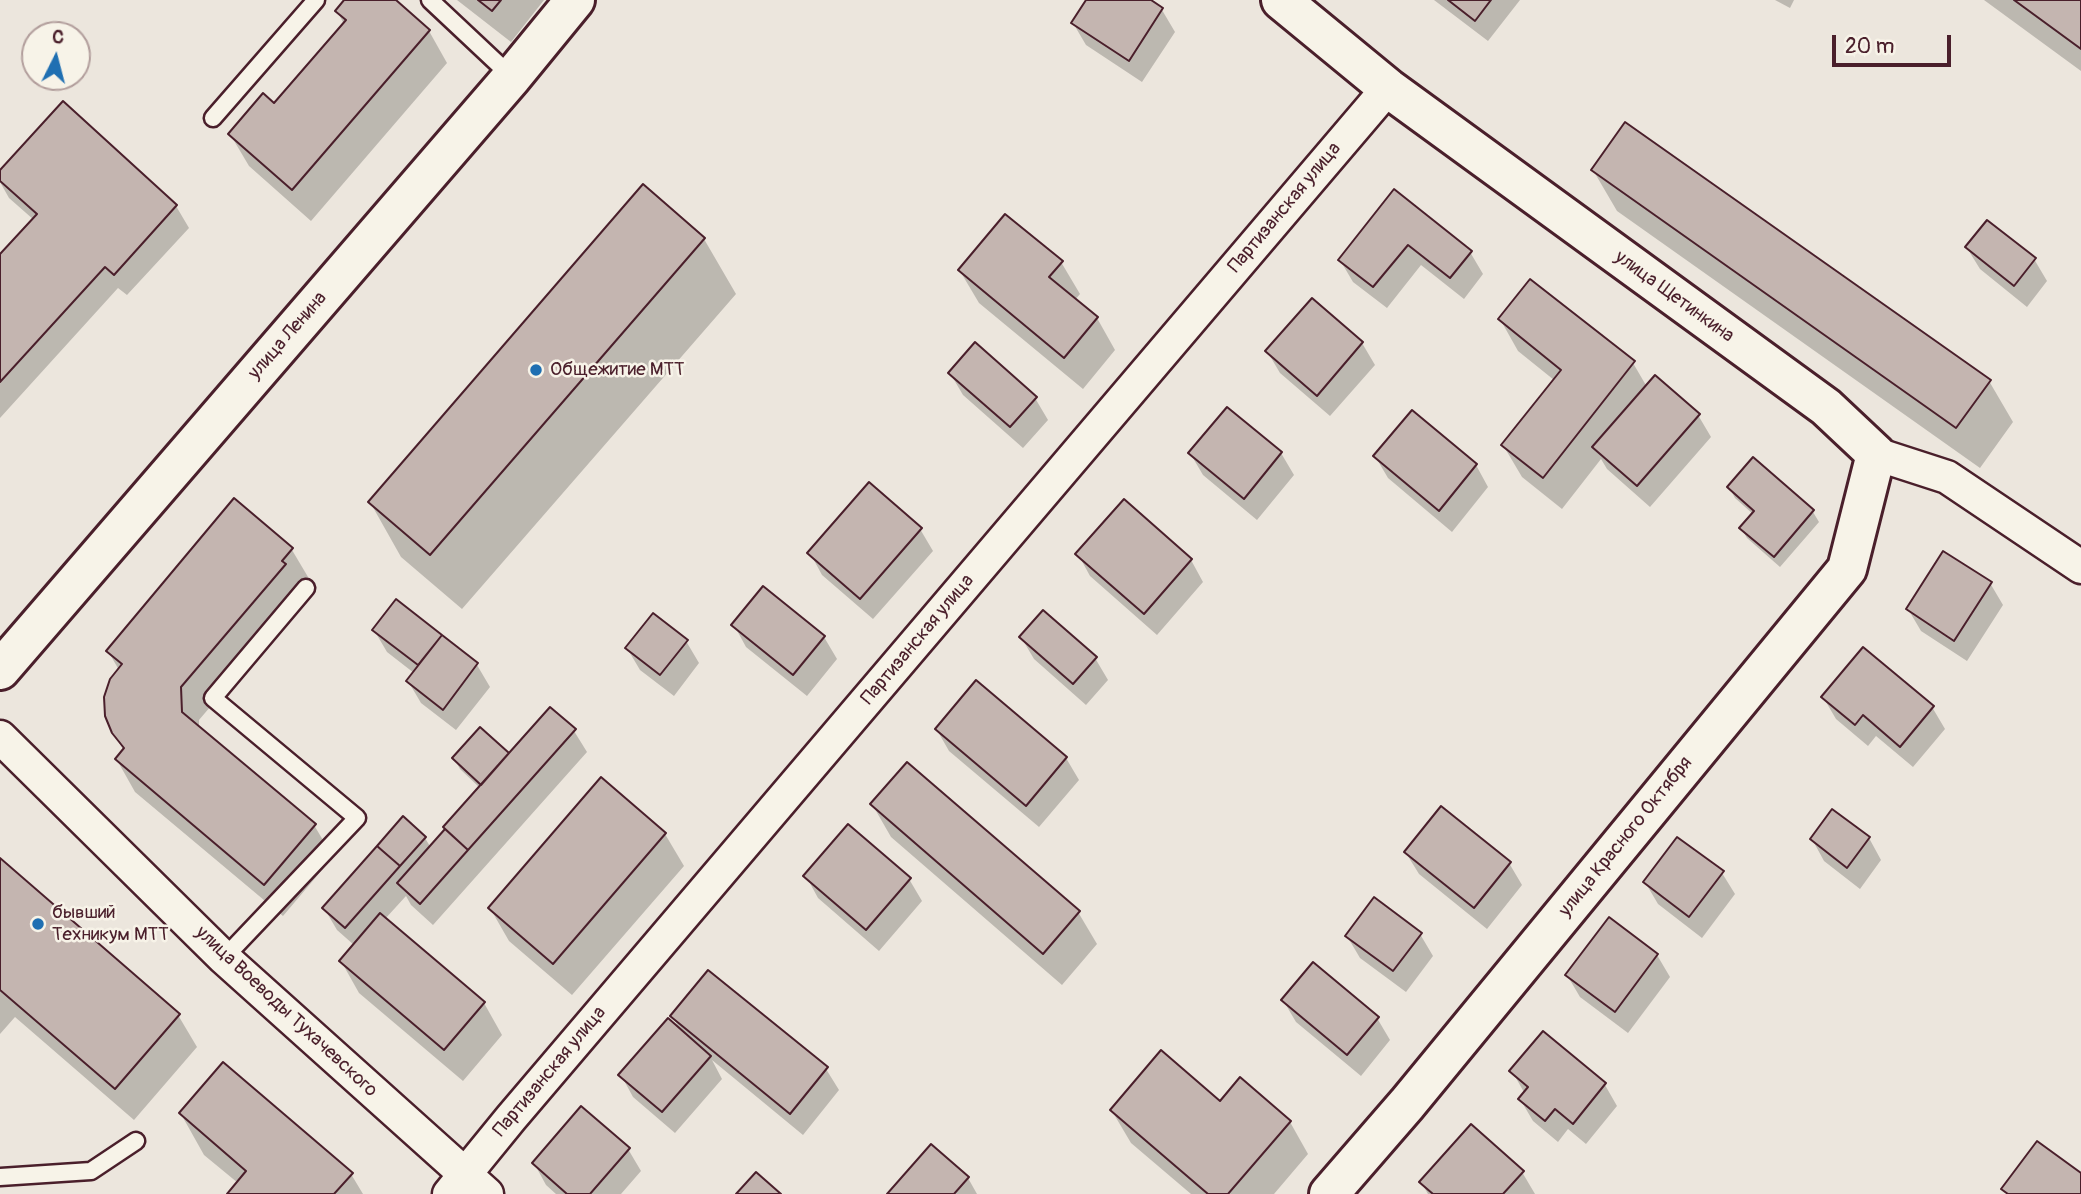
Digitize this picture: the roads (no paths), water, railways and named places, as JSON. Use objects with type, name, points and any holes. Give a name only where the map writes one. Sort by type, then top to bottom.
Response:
[{"type":"main road","name":"улица Ленина","points":[[0,670],[512,77],[575,0]]},
{"type":"main road","name":"улица Щетинкина","points":[[1281,0],[1388,88],[1826,407],[1876,454]]},
{"type":"main road","name":"улица Красного Октября","points":[[1329,1194],[1407,1104],[1847,569],[1876,454]]},
{"type":"street","name":"Партизанская улица","points":[[467,1188],[511,1118],[1388,88]]},
{"type":"street","name":"улица Щетинкина","points":[[1876,454],[1947,477],[2081,567]]},
{"type":"street","name":"улица Воеводы Тухачевского","points":[[0,737],[224,958],[467,1188]]},
{"type":"lane","points":[[213,118],[316,0]]},
{"type":"lane","points":[[430,0],[512,77]]},
{"type":"lane","points":[[224,958],[357,818],[213,698],[306,588]]},
{"type":"lane","points":[[0,1177],[91,1171],[136,1141]]},
{"type":"place","name":"Общежитие МТТ","points":[[536,370]]},
{"type":"place","name":"бывший Техникум МТТ","points":[[38,924]]}]
